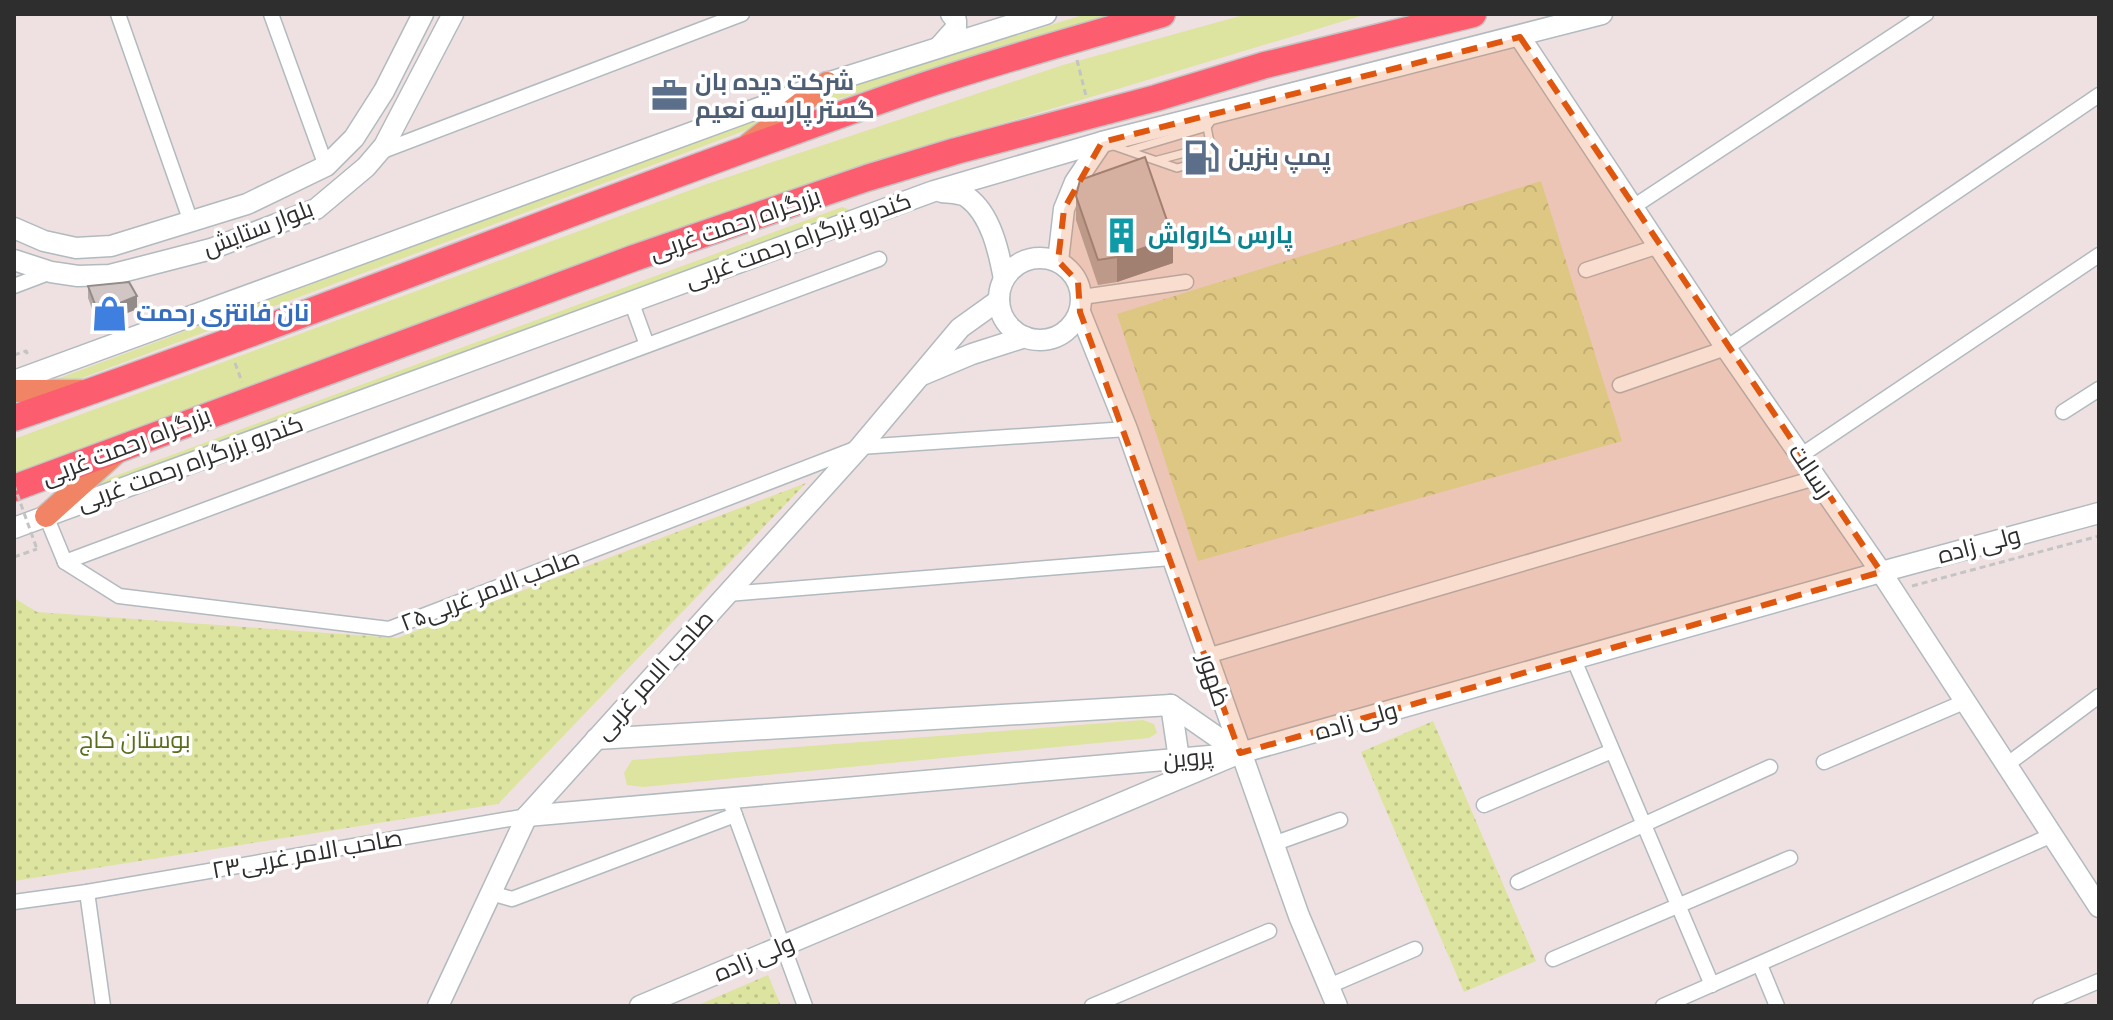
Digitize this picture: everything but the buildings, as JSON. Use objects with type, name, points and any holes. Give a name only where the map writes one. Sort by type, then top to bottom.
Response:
[{"type":"highway","points":[[14,418],[227,343],[902,93],[1162,14]]},
{"type":"highway","points":[[1386,35],[1433,14]]},
{"type":"highway","name":"بزرگراه رحمت غربی","points":[[14,486],[634,258],[867,178],[1265,65],[1473,14]]},
{"type":"main road","points":[[739,151],[827,83]]},
{"type":"main road","points":[[14,391],[95,390]]},
{"type":"main road","points":[[46,516],[124,446]]},
{"type":"street","points":[[118,14],[191,222]]},
{"type":"street","points":[[271,14],[326,166]]},
{"type":"street","points":[[380,152],[742,14]]},
{"type":"street","points":[[940,46],[956,28],[956,20],[951,14]]},
{"type":"street","points":[[14,381],[827,83],[1014,19],[1046,14]]},
{"type":"street","name":"کندرو بزرگراه رحمت غربی","points":[[14,528],[934,191],[1102,142],[1212,120],[1602,14]]},
{"type":"street","points":[[1633,207],[1926,14]]},
{"type":"street","name":"بلوار ستایش","points":[[14,260],[51,272],[78,276],[110,275],[155,265],[266,230],[311,211],[342,189],[380,152],[454,15]]},
{"type":"street","name":"بلوار ستایش","points":[[14,228],[44,241],[76,248],[111,246],[247,204],[326,166],[354,138],[384,91],[418,17]]},
{"type":"street","name":"رسالت","points":[[1520,37],[1726,348],[1881,572],[2099,907]]},
{"type":"street","points":[[1620,385],[1726,348],[2099,95]]},
{"type":"street","points":[[1058,261],[1064,209],[1075,182],[1102,142]]},
{"type":"street","points":[[296,180],[311,211]]},
{"type":"street","points":[[934,191],[966,196],[983,214],[998,249],[1004,279],[999,300],[1006,322],[1025,337]]},
{"type":"street","points":[[1586,270],[1659,246]]},
{"type":"street","points":[[1800,456],[2099,255]]},
{"type":"street","points":[[1004,279],[1014,267],[1027,259],[1043,257],[1058,261],[1070,269],[1078,282],[1081,304],[1072,325],[1061,335],[1046,340]]},
{"type":"street","points":[[46,516],[65,562],[879,259]]},
{"type":"street","points":[[14,286],[51,272]]},
{"type":"street","points":[[1081,304],[1186,282]]},
{"type":"street","name":"صاحب الامر غربی","points":[[438,1006],[527,816],[860,447],[960,328],[999,300]]},
{"type":"street","points":[[631,301],[647,345]]},
{"type":"street","name":"ظهور","points":[[1081,304],[1094,353],[1127,429],[1299,916],[1337,1006]]},
{"type":"street","points":[[918,376],[1025,337],[1094,353]]},
{"type":"street","points":[[2063,412],[2099,389]]},
{"type":"street","name":"صاحب الامر غربی۲۵","points":[[65,562],[119,596],[389,629],[860,447],[1127,429]]},
{"type":"street","points":[[1207,656],[1815,478]]},
{"type":"street","name":"ولی زاده","points":[[640,1006],[1240,753],[2099,513]]},
{"type":"street","points":[[728,594],[1171,558]]},
{"type":"street","points":[[1574,660],[1712,985]]},
{"type":"street","points":[[2005,766],[2099,696]]},
{"type":"street","points":[[1824,762],[1964,702]]},
{"type":"street","points":[[596,739],[1171,705],[1179,759]]},
{"type":"street","name":"پروین","points":[[1171,705],[1240,753]]},
{"type":"street","points":[[1484,805],[1612,751]]},
{"type":"street","name":"پروین","points":[[527,816],[732,806],[1240,753]]},
{"type":"street","points":[[1518,882],[1770,767]]},
{"type":"street","points":[[491,893],[512,899],[732,806],[805,1006]]},
{"type":"street","name":"صاحب الامر غربی۲۳","points":[[14,902],[527,816]]},
{"type":"street","points":[[1273,844],[1340,820]]},
{"type":"street","points":[[1663,1006],[2050,836]]},
{"type":"street","points":[[1553,959],[1790,858]]},
{"type":"street","points":[[87,892],[103,1006]]},
{"type":"street","points":[[1092,1006],[1269,931]]},
{"type":"street","points":[[1329,986],[1415,949]]},
{"type":"street","points":[[1760,965],[1777,1006]]},
{"type":"street","points":[[2040,1006],[2099,981]]},
{"type":"lane","points":[[1102,142],[1177,168],[1213,158],[1212,120],[1128,151]]},
{"type":"lane","points":[[1156,160],[1211,146]]},
{"type":"path","points":[[1072,41],[1091,116]]},
{"type":"path","points":[[227,343],[249,400]]},
{"type":"path","points":[[14,355],[26,351]]},
{"type":"path","points":[[14,486],[37,549],[14,557]]},
{"type":"path","points":[[1893,591],[2099,536]]},
{"type":"highlighted area","points":[[1520,37],[1881,572],[1240,753],[1080,312],[1078,282],[1058,261],[1064,209],[1102,142]]},
{"type":"green space","points":[[1086,14],[1120,14],[818,105],[828,94]]},
{"type":"green space","points":[[1247,14],[1367,14],[911,151],[623,248],[14,474],[14,439],[704,185],[1063,65]]},
{"type":"green space","points":[[761,117],[749,129],[66,384],[46,383]]},
{"type":"green space","points":[[1541,181],[1622,441],[1198,561],[1117,314]]},
{"type":"green space","points":[[842,207],[851,210],[81,495],[96,483]]},
{"type":"green space","name":"بوستان کاج","points":[[806,483],[498,804],[14,881],[14,598],[37,612],[397,638]]},
{"type":"green space","points":[[1143,720],[1154,724],[1157,733],[1149,738],[643,787],[627,785],[624,773],[632,760]]},
{"type":"green space","points":[[1433,721],[1536,961],[1464,992],[1361,752]]},
{"type":"green space","points":[[768,975],[781,1006],[696,1006]]},
{"type":"place","name":"شرکت دیده بان گستر پارسه نعیم","points":[[669,96]]},
{"type":"place","name":"پمپ بنزین","points":[[1202,157]]},
{"type":"place","name":"پارس کارواش","points":[[1122,235]]},
{"type":"place","name":"نان فانتزی رحمت","points":[[110,313]]}]
